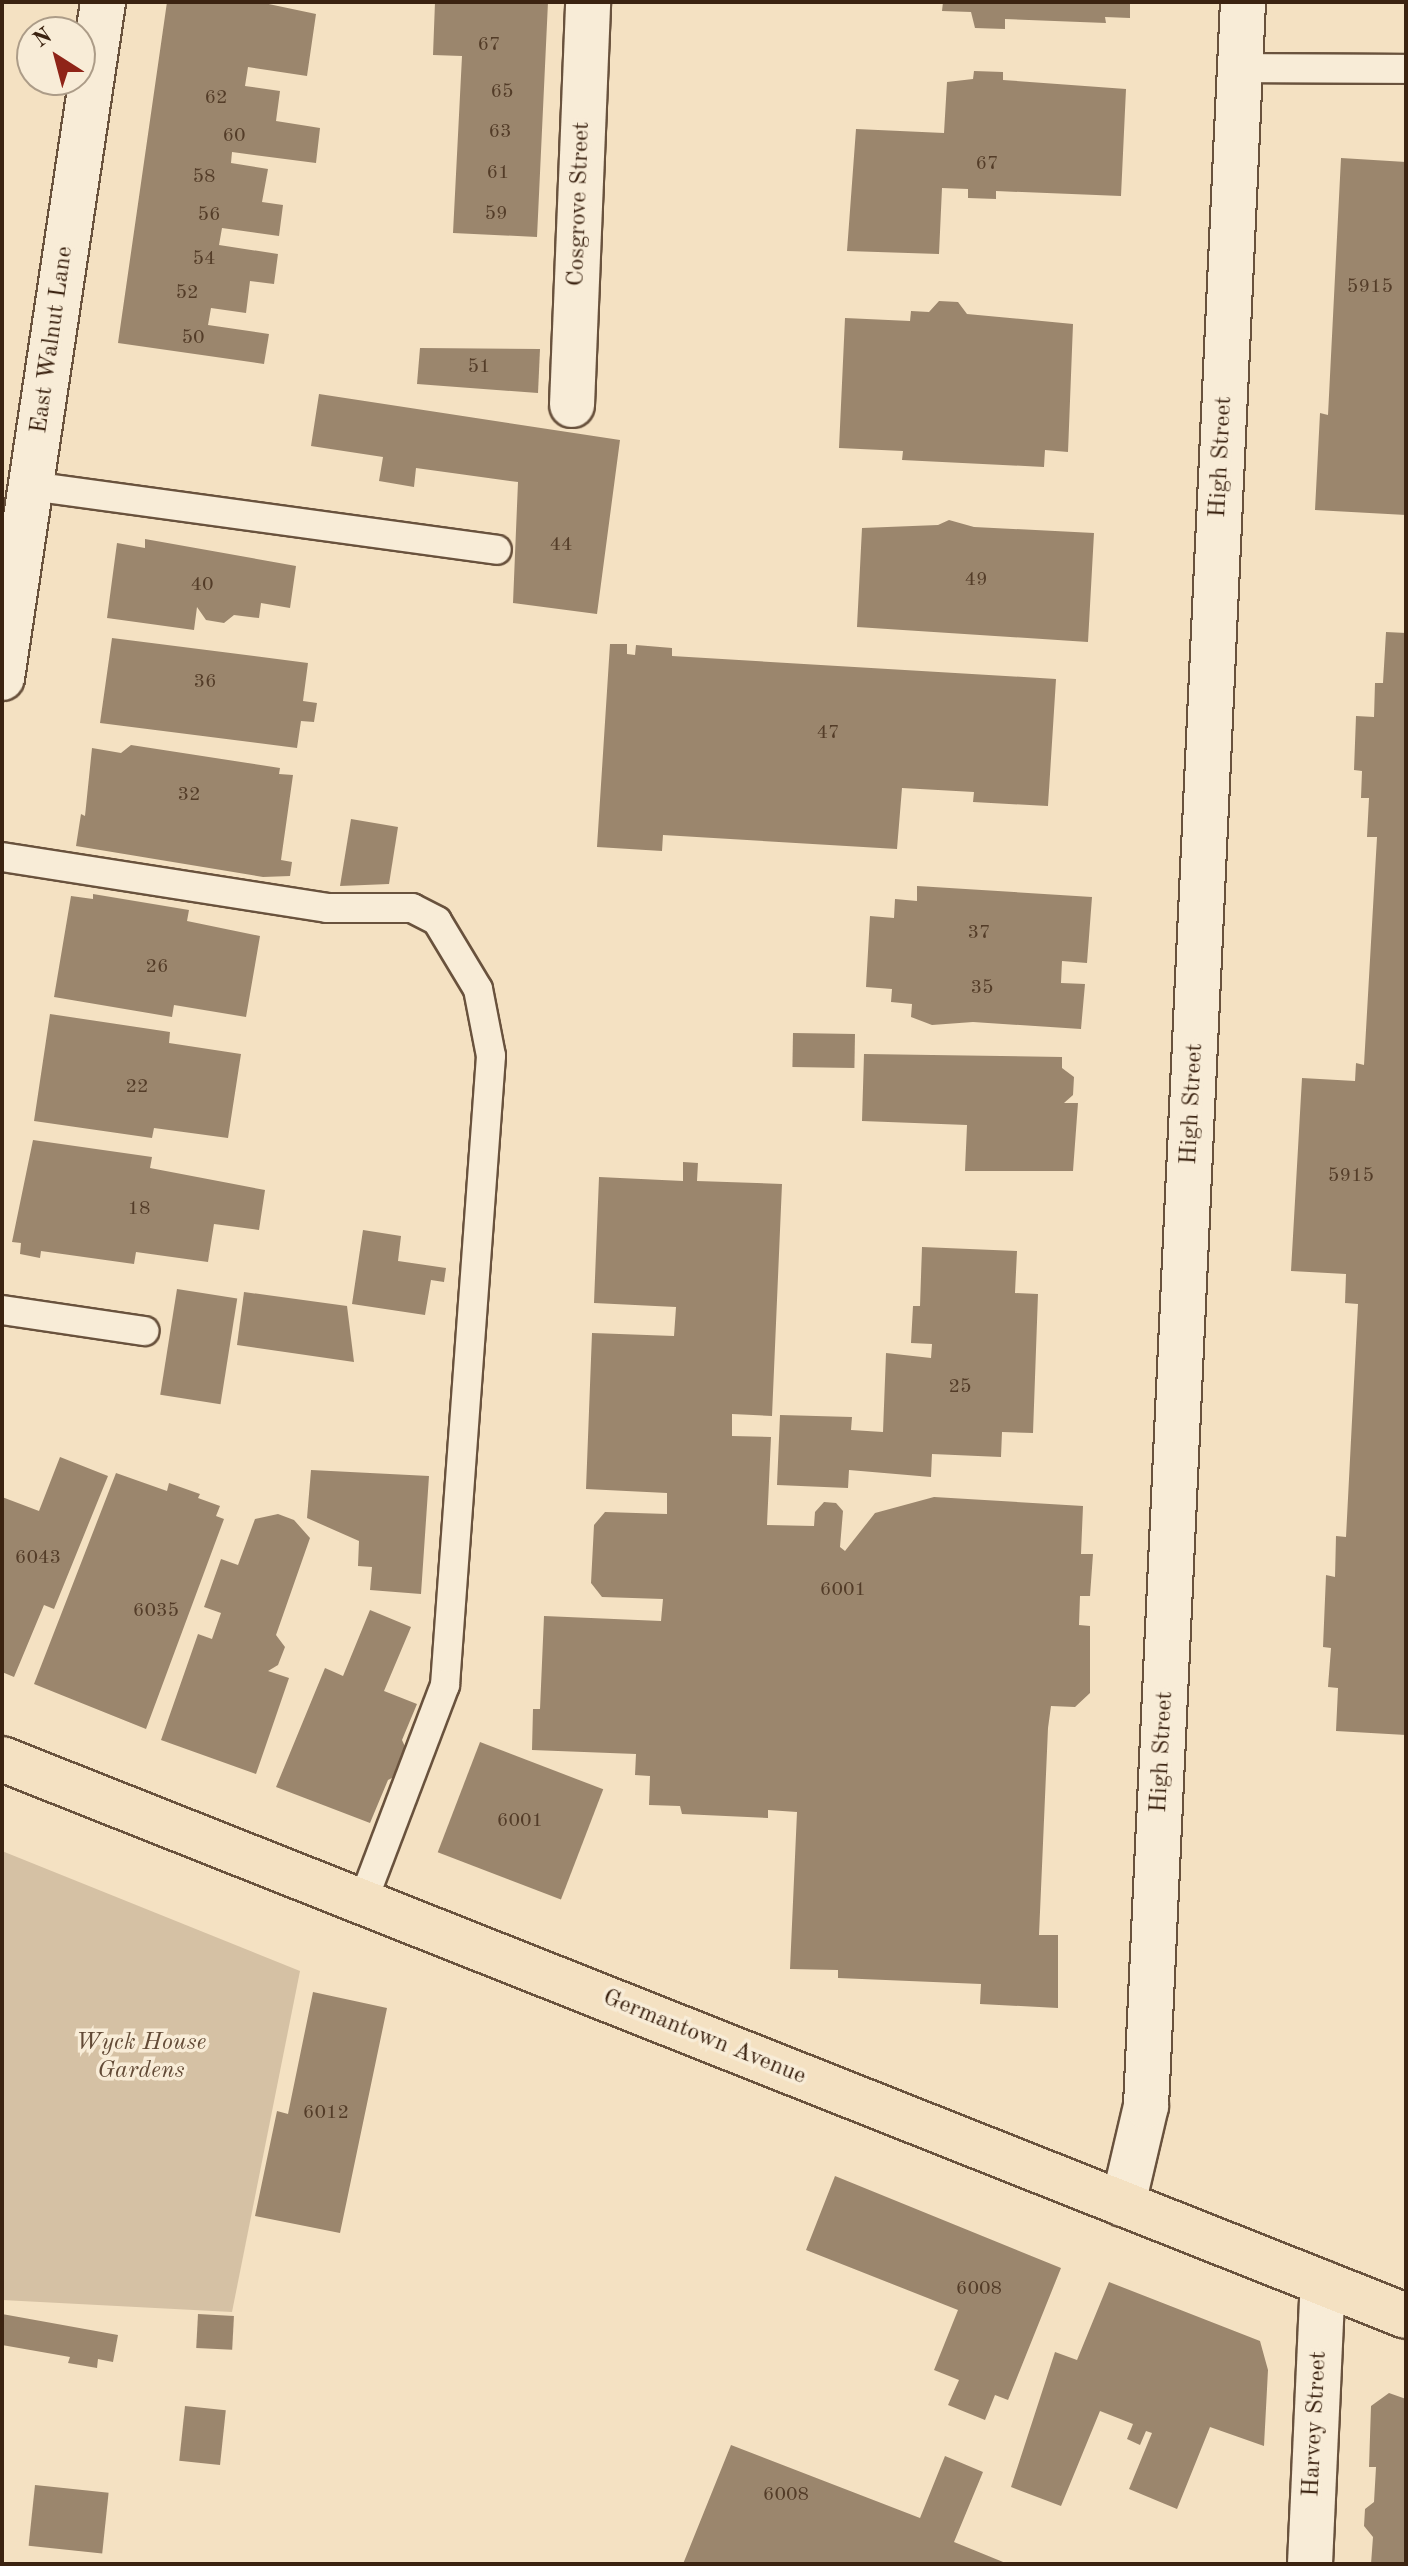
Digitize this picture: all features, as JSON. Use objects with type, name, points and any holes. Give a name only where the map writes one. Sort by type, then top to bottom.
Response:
[{"type":"main road","name":"Germantown Avenue","points":[[2,1759],[1406,2316]]},
{"type":"street","name":"East Walnut Lane","points":[[2,678],[103,2]]},
{"type":"street","name":"Cosgrove Street","points":[[572,405],[588,2]]},
{"type":"street","name":"High Street","points":[[1123,2204],[1146,2106],[1243,2]]},
{"type":"street","name":"Harvey Street","points":[[1310,2564],[1323,2283]]},
{"type":"lane","points":[[1240,68],[1406,69]]},
{"type":"lane","points":[[31,486],[497,550]]},
{"type":"lane","points":[[2,857],[327,908],[412,908],[437,921],[478,989],[491,1056],[445,1685],[362,1904]]},
{"type":"lane","points":[[2,1310],[144,1331]]},
{"type":"green space","name":"Wyck House Gardens","points":[[2,1851],[300,1971],[232,2312],[2,2300]]},
{"type":"building","points":[[167,2],[259,2],[316,14],[307,76],[248,67],[245,86],[280,91],[276,121],[320,128],[316,163],[232,152],[231,163],[268,169],[262,202],[283,205],[279,236],[222,228],[219,245],[278,254],[274,284],[250,281],[246,313],[211,308],[208,325],[269,334],[264,364],[118,343]]},
{"type":"building","points":[[435,2],[548,2],[537,237],[453,233],[462,56],[433,55]]},
{"type":"building","points":[[943,2],[1130,2],[1130,18],[1105,17],[1106,23],[1005,19],[1005,29],[975,28],[971,12],[942,11]]},
{"type":"building","points":[[974,71],[1003,72],[1003,80],[1126,89],[1121,196],[996,191],[996,199],[968,198],[968,189],[942,188],[939,254],[847,251],[856,129],[944,133],[947,82],[973,79]]},
{"type":"building","points":[[1341,158],[1406,162],[1406,515],[1315,510],[1320,413],[1328,415]]},
{"type":"building","points":[[939,301],[958,302],[967,314],[1073,324],[1068,452],[1045,450],[1044,467],[902,460],[903,451],[839,448],[845,318],[910,321],[911,311],[929,312]]},
{"type":"building","points":[[420,348],[540,349],[538,393],[417,384]]},
{"type":"building","points":[[319,394],[620,440],[597,614],[513,603],[518,482],[416,468],[414,487],[379,481],[383,457],[311,446]]},
{"type":"building","points":[[949,520],[974,527],[1094,533],[1088,642],[857,627],[862,528],[938,525]]},
{"type":"building","points":[[145,539],[296,566],[290,608],[261,603],[259,618],[234,615],[224,623],[206,620],[197,607],[194,630],[107,618],[117,543],[145,548]]},
{"type":"building","points":[[1386,632],[1406,633],[1406,1735],[1336,1731],[1338,1688],[1328,1687],[1331,1648],[1323,1647],[1326,1575],[1335,1577],[1336,1536],[1346,1537],[1358,1304],[1345,1303],[1346,1274],[1291,1271],[1302,1078],[1355,1081],[1356,1063],[1364,1065],[1377,837],[1367,837],[1369,798],[1361,798],[1362,771],[1354,770],[1356,716],[1374,717],[1375,683],[1383,683]]},
{"type":"building","points":[[112,638],[308,663],[303,701],[317,703],[314,722],[301,721],[297,748],[100,723]]},
{"type":"building","points":[[610,644],[627,644],[627,654],[635,655],[636,645],[672,648],[672,656],[1056,679],[1048,806],[973,802],[974,792],[902,788],[897,849],[663,835],[662,851],[597,847]]},
{"type":"building","points":[[131,745],[280,768],[279,774],[293,775],[281,860],[292,862],[290,876],[263,877],[76,846],[81,814],[85,816],[92,748],[121,753]]},
{"type":"building","points":[[351,819],[398,827],[389,884],[340,886]]},
{"type":"building","points":[[917,886],[1092,897],[1087,963],[1062,961],[1061,983],[1085,984],[1081,1029],[973,1022],[932,1025],[911,1017],[912,1004],[891,1002],[892,989],[866,987],[870,916],[894,918],[895,899],[917,901]]},
{"type":"building","points":[[93,894],[189,910],[187,921],[260,936],[246,1017],[174,1005],[172,1017],[54,997],[71,896],[93,899]]},
{"type":"building","points":[[50,1014],[170,1032],[169,1043],[241,1054],[228,1138],[154,1128],[152,1138],[34,1121]]},
{"type":"building","points":[[793,1033],[855,1034],[854,1068],[792,1067]]},
{"type":"building","points":[[864,1054],[1062,1057],[1062,1068],[1074,1077],[1073,1095],[1064,1103],[1078,1103],[1073,1171],[965,1171],[967,1125],[862,1121]]},
{"type":"building","points":[[33,1140],[152,1157],[150,1168],[265,1190],[259,1230],[214,1224],[208,1262],[136,1252],[134,1264],[41,1251],[40,1258],[20,1254],[21,1243],[12,1242]]},
{"type":"building","points":[[683,1162],[698,1163],[697,1181],[782,1184],[772,1416],[732,1414],[732,1436],[771,1437],[767,1525],[814,1526],[815,1512],[824,1502],[836,1503],[843,1511],[840,1547],[845,1551],[875,1513],[934,1497],[1083,1506],[1081,1554],[1093,1554],[1090,1596],[1080,1596],[1079,1625],[1090,1626],[1090,1693],[1075,1707],[1051,1706],[1048,1728],[1039,1935],[1058,1935],[1058,2008],[980,2004],[981,1984],[838,1978],[838,1970],[790,1969],[797,1812],[768,1810],[768,1818],[682,1814],[680,1806],[649,1805],[650,1776],[635,1775],[636,1754],[532,1750],[533,1709],[540,1709],[544,1616],[661,1621],[663,1599],[602,1597],[591,1583],[594,1525],[605,1512],[667,1514],[667,1493],[586,1489],[592,1333],[674,1336],[676,1307],[594,1303],[599,1177],[683,1181]]},
{"type":"building","points":[[363,1230],[401,1236],[398,1261],[446,1268],[444,1282],[431,1280],[425,1315],[352,1304]]},
{"type":"building","points":[[922,1247],[1017,1251],[1015,1293],[1038,1294],[1033,1433],[1002,1432],[1001,1457],[932,1454],[931,1477],[849,1470],[848,1488],[777,1485],[780,1415],[852,1417],[851,1430],[883,1432],[886,1353],[931,1358],[932,1344],[911,1343],[913,1306],[920,1306]]},
{"type":"building","points":[[177,1289],[237,1299],[221,1404],[160,1395]]},
{"type":"building","points":[[244,1292],[347,1306],[354,1362],[237,1345]]},
{"type":"building","points":[[60,1457],[108,1476],[54,1609],[44,1605],[14,1677],[2,1672],[2,1497],[39,1511]]},
{"type":"building","points":[[311,1470],[429,1476],[421,1594],[370,1590],[372,1567],[358,1566],[359,1541],[307,1518]]},
{"type":"building","points":[[116,1473],[167,1491],[169,1483],[200,1494],[198,1498],[220,1506],[216,1516],[224,1519],[146,1729],[34,1684]]},
{"type":"building","points":[[278,1514],[294,1520],[310,1538],[276,1635],[285,1647],[278,1665],[268,1671],[289,1678],[256,1774],[161,1740],[198,1634],[212,1639],[221,1613],[204,1607],[221,1559],[238,1565],[255,1519]]},
{"type":"building","points":[[370,1610],[411,1627],[384,1691],[417,1704],[402,1740],[408,1753],[400,1774],[388,1780],[370,1823],[276,1787],[325,1668],[343,1676]]},
{"type":"building","points":[[480,1742],[603,1789],[561,1899],[438,1852]]},
{"type":"building","points":[[313,1992],[387,2008],[340,2233],[255,2216],[277,2111],[288,2114]]},
{"type":"building","points":[[835,2176],[1061,2268],[1008,2400],[995,2395],[985,2420],[948,2405],[959,2380],[934,2370],[958,2310],[806,2250]]},
{"type":"building","points":[[1109,2282],[1260,2341],[1268,2370],[1264,2446],[1210,2427],[1177,2509],[1129,2489],[1152,2433],[1146,2431],[1140,2445],[1127,2439],[1133,2424],[1100,2411],[1061,2506],[1011,2487],[1055,2352],[1077,2360]]},
{"type":"building","points":[[2,2314],[118,2335],[113,2362],[98,2359],[97,2368],[68,2363],[70,2357],[2,2345]]},
{"type":"building","points":[[198,2314],[234,2316],[232,2350],[196,2348]]},
{"type":"building","points":[[1389,2393],[1406,2399],[1406,2564],[1371,2564],[1373,2537],[1364,2526],[1365,2509],[1374,2502],[1376,2467],[1369,2467],[1371,2406]]},
{"type":"building","points":[[185,2406],[226,2410],[220,2465],[179,2461]]},
{"type":"building","points":[[731,2445],[920,2518],[945,2456],[983,2472],[954,2542],[1008,2564],[683,2564]]},
{"type":"building","points":[[35,2485],[109,2493],[102,2553],[29,2546]]}]
